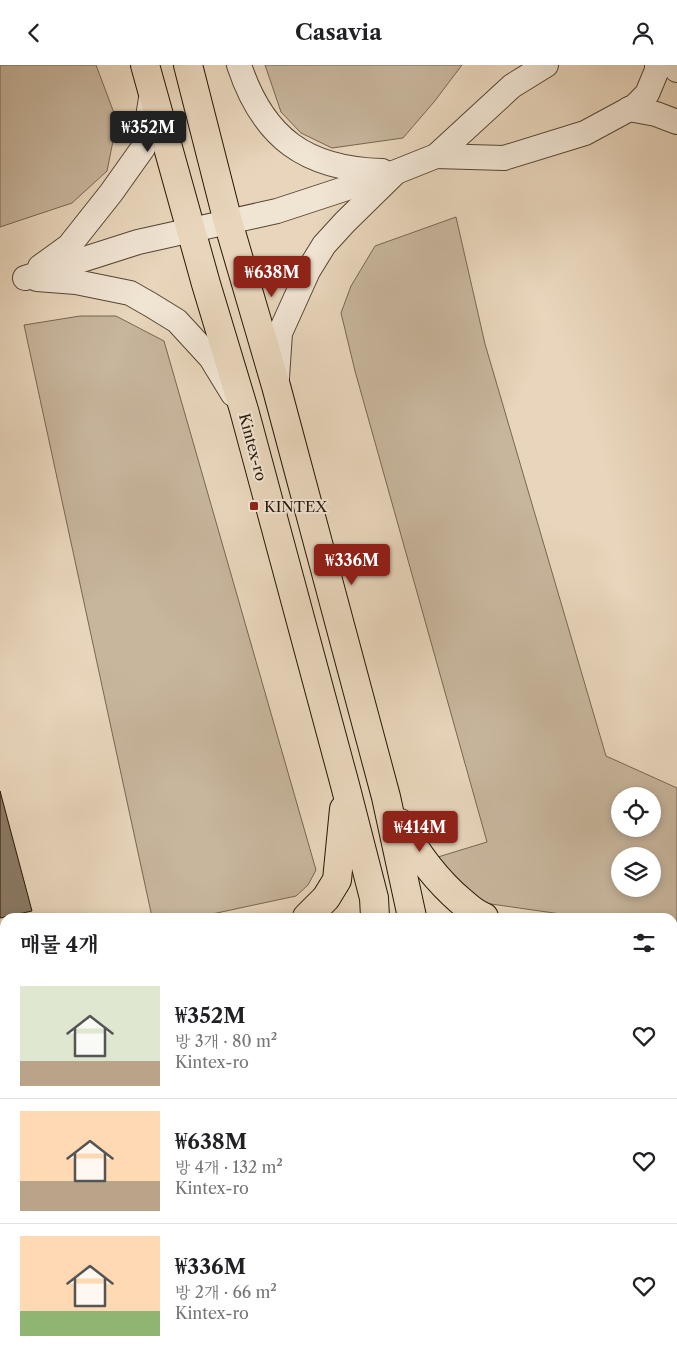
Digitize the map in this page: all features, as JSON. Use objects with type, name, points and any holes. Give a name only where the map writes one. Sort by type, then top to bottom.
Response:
[{"type":"main road","name":"Kintex-ro","points":[[145,65],[191,231],[244,410],[345,785],[374,898],[375,913]]},
{"type":"main road","points":[[188,65],[228,222],[276,386],[386,797],[411,913]]},
{"type":"main road","points":[[311,913],[326,898],[337,880],[342,840],[345,785]]},
{"type":"main road","points":[[386,797],[414,850],[445,887],[475,913]]},
{"type":"lane","points":[[239,65],[253,99],[266,121],[289,145],[320,161],[357,171],[396,172]]},
{"type":"lane","points":[[25,278],[138,243],[277,211],[396,172],[436,156],[512,85],[546,65]]},
{"type":"lane","points":[[436,156],[504,158],[585,133],[635,106],[647,94],[657,71],[657,65]]},
{"type":"lane","points":[[675,65],[677,69]]},
{"type":"lane","points":[[25,278],[69,246],[111,193],[143,148],[152,91]]},
{"type":"lane","points":[[629,109],[656,114],[677,122]]},
{"type":"lane","points":[[276,386],[280,333],[308,271],[324,245],[396,172]]},
{"type":"lane","points":[[25,278],[76,282],[130,293],[178,321],[211,358],[244,410]]},
{"type":"shaded area","points":[[0,65],[96,65],[117,121],[107,171],[72,203],[0,227]]},
{"type":"shaded area","points":[[265,65],[462,65],[403,138],[332,148],[301,133],[281,112]]},
{"type":"shaded area","points":[[456,217],[485,344],[606,756],[677,788],[677,913],[554,913],[477,902],[451,889],[438,857],[487,842],[355,371],[341,313],[351,286],[375,246]]},
{"type":"shaded area","points":[[80,316],[116,316],[164,341],[316,870],[308,885],[296,896],[217,913],[151,913],[24,325]]},
{"type":"building","points":[[0,791],[32,911],[0,913]]},
{"type":"place","name":"KINTEX","points":[[254,506]]}]
